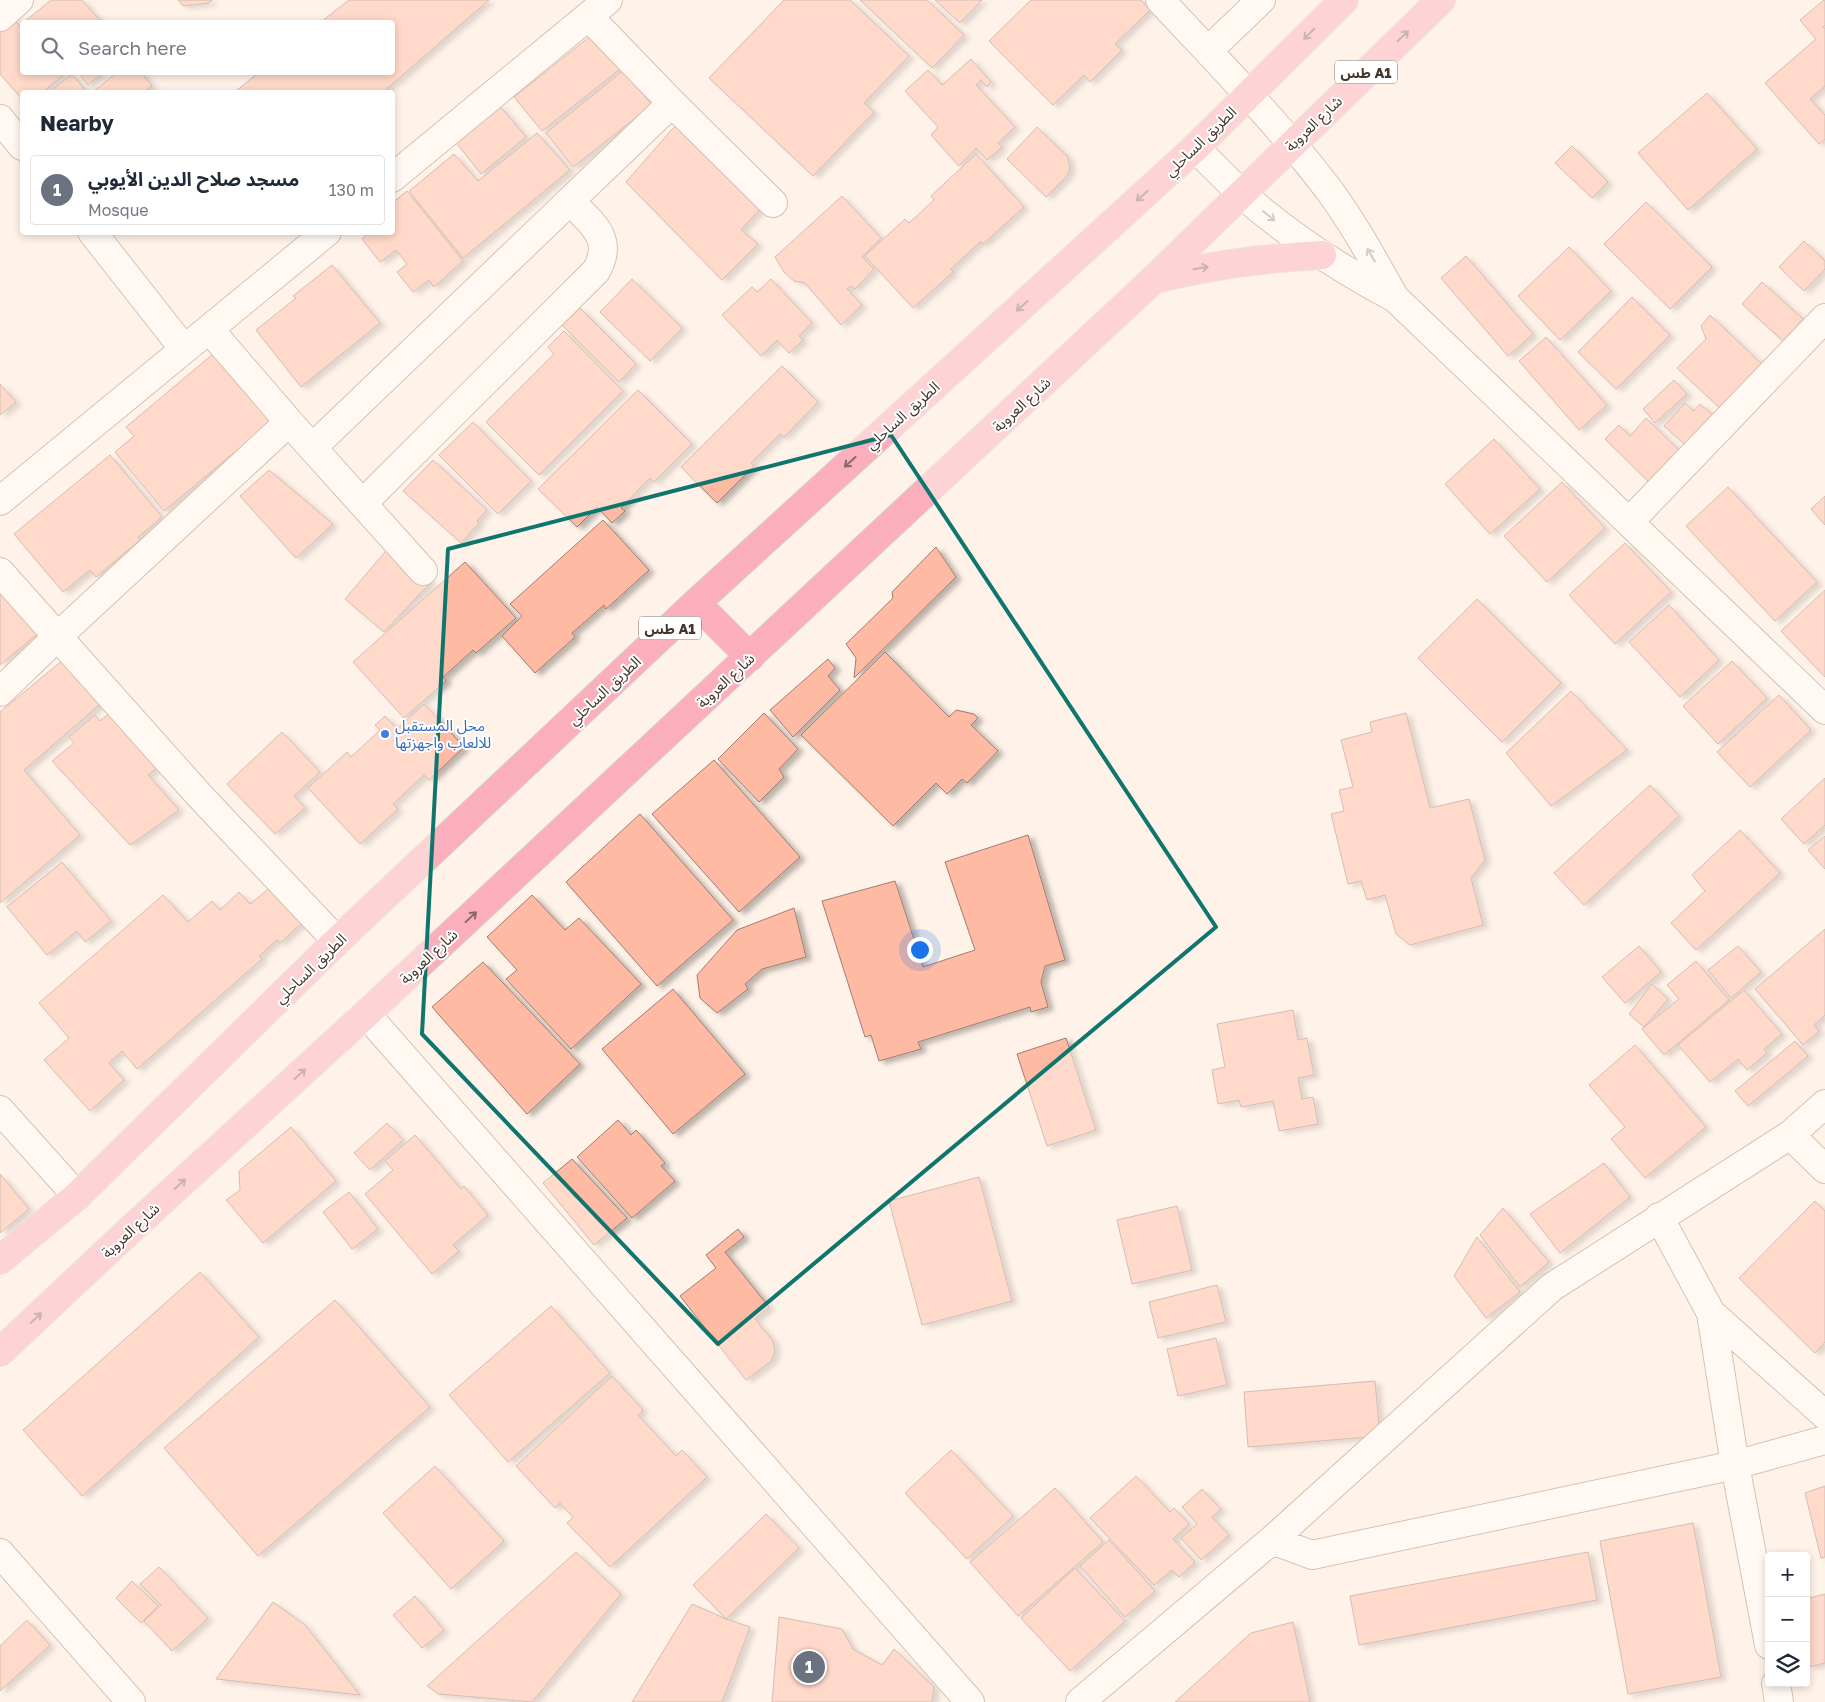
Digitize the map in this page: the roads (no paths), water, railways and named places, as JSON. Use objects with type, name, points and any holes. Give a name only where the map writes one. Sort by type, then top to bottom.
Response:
[{"type":"highway","name":"الطريق الساحلي","points":[[0,1260],[77,1196],[337,941],[696,603],[1195,148],[1344,0]]},
{"type":"highway","name":"شارع العروبة","points":[[0,1352],[750,657],[1154,279],[1441,0]]},
{"type":"highway","points":[[1154,279],[1195,269],[1237,262],[1279,257],[1322,255]]},
{"type":"highway","points":[[696,603],[750,657]]},
{"type":"street","points":[[0,17],[19,0]]},
{"type":"street","points":[[1160,0],[1292,143],[1330,192],[1364,244],[1395,298]]},
{"type":"street","points":[[1208,52],[1261,0]]},
{"type":"street","points":[[395,176],[598,8],[672,103],[773,202]]},
{"type":"street","points":[[312,448],[672,103]]},
{"type":"street","points":[[0,119],[20,144]]},
{"type":"street","points":[[1195,148],[1242,194],[1280,226],[1358,278],[1395,298],[1823,704]]},
{"type":"street","points":[[363,503],[596,270],[604,250],[603,240],[598,230],[570,201]]},
{"type":"street","points":[[94,235],[184,349]]},
{"type":"street","points":[[0,500],[323,235]]},
{"type":"street","points":[[1630,521],[1825,318]]},
{"type":"street","points":[[209,330],[422,571]]},
{"type":"street","points":[[0,692],[289,422]]},
{"type":"street","points":[[0,572],[199,795],[337,941]]},
{"type":"street","points":[[366,1014],[970,1702]]},
{"type":"street","points":[[1080,1702],[1272,1540],[1552,1287],[1790,1135],[1825,1104]]},
{"type":"street","points":[[0,1110],[77,1196]]},
{"type":"street","points":[[1790,1135],[1825,1169]]},
{"type":"street","points":[[1659,1217],[1711,1313],[1735,1465],[1768,1642]]},
{"type":"street","points":[[1711,1313],[1825,1414]]},
{"type":"street","points":[[1272,1540],[1312,1554],[1735,1465],[1825,1440]]},
{"type":"street","points":[[0,1553],[131,1702]]},
{"type":"street","points":[[1777,1687],[1779,1702]]},
{"type":"place","name":"محل المستقبل للالعاب واجهزتها","points":[[385,734]]},
{"type":"place","name":"مسجد صلاح الدين الأيوبي","points":[[809,1667]]}]
